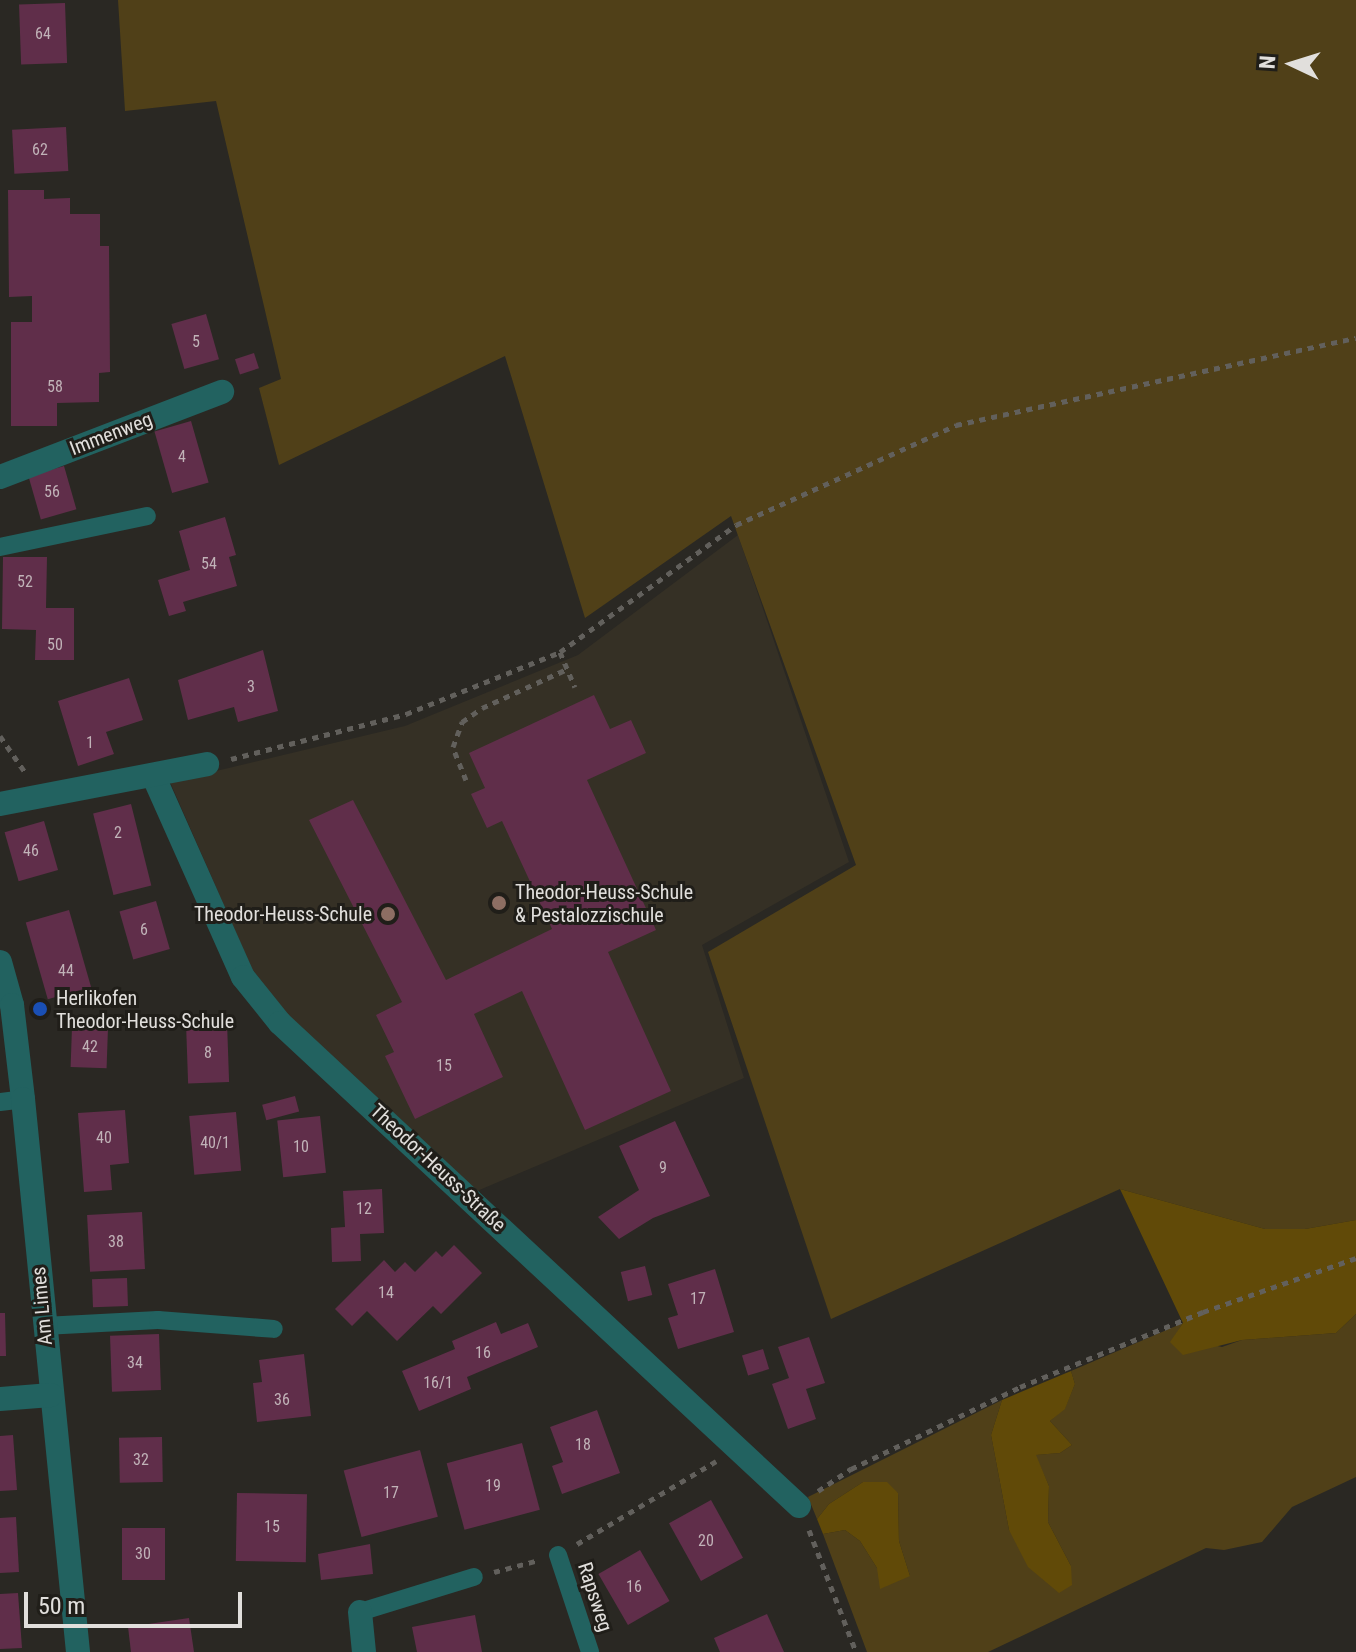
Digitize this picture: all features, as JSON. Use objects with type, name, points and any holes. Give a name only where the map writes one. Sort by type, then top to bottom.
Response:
[{"type":"street","name":"Immenweg","points":[[0,477],[222,392]]},
{"type":"street","points":[[0,804],[207,764]]},
{"type":"street","name":"Theodor-Heuss-Straße","points":[[153,775],[243,977],[280,1023],[804,1501]]},
{"type":"street","name":"Am Limes","points":[[0,962],[12,1005],[12,1101],[44,1326],[78,1652]]},
{"type":"street","points":[[0,1399],[51,1395]]},
{"type":"street","points":[[360,1612],[364,1652]]},
{"type":"lane","points":[[0,547],[147,516]]},
{"type":"lane","points":[[44,1326],[158,1320],[274,1329]]},
{"type":"lane","name":"Rapsweg","points":[[558,1555],[590,1652]]},
{"type":"lane","points":[[360,1612],[474,1577]]},
{"type":"path","points":[[207,764],[406,714],[560,652],[736,525],[956,425],[1356,338]]},
{"type":"path","points":[[560,652],[575,687]]},
{"type":"path","points":[[466,780],[453,747],[462,722],[482,708],[567,669]]},
{"type":"path","points":[[0,736],[42,795]]},
{"type":"path","points":[[856,1652],[804,1501],[851,1469],[1020,1387],[1203,1312],[1356,1258]]},
{"type":"path","points":[[474,1577],[558,1555],[741,1446]]},
{"type":"shaded area","points":[[118,0],[1356,0],[1356,1220],[1305,1229],[1265,1229],[1120,1189],[831,1319],[708,952],[856,865],[731,516],[585,618],[505,356],[279,465],[259,388],[281,379],[216,101],[125,111]]},
{"type":"shaded area","name":"Theodor-Heuss-Schule & Pestalozzischule","points":[[738,535],[849,862],[702,945],[744,1078],[477,1191],[289,1016],[252,969],[170,782],[405,726],[578,655]]},
{"type":"shaded area","points":[[1120,1189],[1265,1229],[1305,1229],[1356,1220],[1356,1314],[1336,1333],[1242,1340],[1183,1355],[1170,1342],[1183,1323]]},
{"type":"shaded area","points":[[1356,1314],[1356,1477],[1292,1507],[1262,1542],[1224,1550],[1206,1548],[988,1652],[867,1652],[823,1534],[845,1530],[860,1541],[877,1568],[910,1576],[899,1541],[898,1493],[863,1482],[829,1504],[817,1519],[808,1497],[1002,1400],[991,1435],[1009,1530],[1071,1566],[1048,1522],[1049,1486],[1035,1455],[1060,1453],[1072,1445],[1050,1421],[1065,1408],[1075,1384],[1071,1371],[1183,1323],[1175,1336],[1222,1347],[1242,1340],[1336,1333]]},
{"type":"shaded area","points":[[1071,1371],[1075,1384],[1065,1409],[1050,1421],[1072,1445],[1060,1453],[1036,1455],[1049,1486],[1048,1522],[1071,1566],[1072,1585],[1059,1593],[1028,1567],[1009,1530],[991,1435],[1002,1400]]},
{"type":"shaded area","points":[[863,1482],[887,1482],[898,1493],[899,1541],[910,1576],[880,1589],[877,1568],[860,1541],[845,1530],[823,1534],[817,1519],[829,1504]]},
{"type":"building","points":[[65,3],[67,63],[21,65],[19,5]]},
{"type":"building","points":[[66,127],[68,171],[14,174],[12,130]]},
{"type":"building","points":[[8,190],[44,190],[44,199],[70,198],[70,214],[100,214],[100,246],[109,246],[110,372],[99,373],[99,402],[57,403],[57,426],[11,426],[11,322],[32,322],[32,296],[9,297]]},
{"type":"building","points":[[206,314],[219,359],[184,369],[171,324]]},
{"type":"building","points":[[254,353],[259,368],[240,374],[235,359]]},
{"type":"building","points":[[191,421],[209,483],[172,493],[154,431]]},
{"type":"building","points":[[64,466],[76,509],[41,519],[28,476]]},
{"type":"building","points":[[225,517],[236,555],[229,557],[237,586],[183,602],[186,611],[169,616],[158,580],[190,570],[179,531]]},
{"type":"building","points":[[3,557],[47,557],[46,608],[74,608],[74,660],[35,660],[36,630],[2,629]]},
{"type":"building","points":[[263,650],[278,711],[238,722],[234,707],[188,720],[178,680]]},
{"type":"building","points":[[129,678],[143,720],[106,732],[114,754],[78,766],[58,701]]},
{"type":"building","points":[[594,695],[610,729],[631,720],[646,753],[587,780],[656,930],[608,952],[671,1091],[585,1130],[522,991],[474,1014],[503,1077],[415,1119],[385,1056],[394,1052],[376,1015],[402,1002],[309,820],[353,800],[446,980],[552,929],[502,821],[487,828],[471,794],[485,788],[469,753]]},
{"type":"building","points":[[131,804],[151,886],[113,895],[93,813]]},
{"type":"building","points":[[44,821],[58,870],[19,881],[5,832]]},
{"type":"building","points":[[156,901],[170,949],[133,960],[119,911]]},
{"type":"building","points":[[69,910],[91,987],[48,999],[26,922]]},
{"type":"building","points":[[227,1022],[229,1082],[188,1083],[186,1023]]},
{"type":"building","points":[[72,1027],[108,1028],[107,1068],[71,1067]]},
{"type":"building","points":[[295,1096],[299,1111],[266,1120],[262,1105]]},
{"type":"building","points":[[125,1110],[129,1163],[110,1165],[112,1190],[84,1192],[78,1113]]},
{"type":"building","points":[[236,1112],[241,1171],[194,1175],[189,1116]]},
{"type":"building","points":[[320,1116],[326,1173],[283,1177],[277,1120]]},
{"type":"building","points":[[675,1121],[710,1196],[653,1218],[619,1239],[598,1217],[639,1190],[619,1146]]},
{"type":"building","points":[[382,1189],[384,1233],[360,1234],[361,1261],[332,1262],[331,1228],[345,1227],[343,1191]]},
{"type":"building","points":[[142,1212],[145,1269],[90,1272],[87,1215]]},
{"type":"building","points":[[454,1245],[482,1273],[441,1314],[433,1306],[397,1341],[367,1311],[352,1326],[335,1309],[384,1260],[395,1272],[405,1262],[415,1272],[436,1251],[442,1257]]},
{"type":"building","points":[[645,1266],[652,1295],[628,1301],[621,1272]]},
{"type":"building","points":[[715,1269],[734,1332],[678,1349],[668,1318],[678,1315],[668,1284]]},
{"type":"building","points":[[127,1278],[128,1306],[93,1307],[92,1279]]},
{"type":"building","points":[[0,1313],[5,1313],[6,1356],[0,1356]]},
{"type":"building","points":[[496,1322],[501,1334],[528,1323],[538,1347],[467,1377],[471,1389],[419,1411],[402,1371],[455,1349],[452,1341]]},
{"type":"building","points":[[159,1334],[161,1390],[112,1392],[110,1336]]},
{"type":"building","points":[[809,1337],[825,1383],[806,1389],[816,1419],[788,1429],[772,1384],[789,1378],[778,1347]]},
{"type":"building","points":[[763,1349],[769,1369],[748,1376],[742,1355]]},
{"type":"building","points":[[304,1354],[311,1416],[257,1422],[253,1383],[262,1382],[259,1360]]},
{"type":"building","points":[[597,1410],[620,1473],[562,1494],[552,1466],[563,1462],[550,1427]]},
{"type":"building","points":[[13,1435],[17,1490],[0,1491],[0,1436]]},
{"type":"building","points":[[162,1437],[163,1482],[120,1483],[119,1438]]},
{"type":"building","points":[[522,1443],[540,1510],[465,1530],[447,1463]]},
{"type":"building","points":[[420,1450],[438,1517],[362,1537],[344,1470]]},
{"type":"building","points":[[237,1493],[307,1494],[306,1562],[236,1561]]},
{"type":"building","points":[[711,1500],[743,1558],[701,1581],[669,1523]]},
{"type":"building","points":[[16,1517],[19,1572],[0,1573],[0,1518]]},
{"type":"building","points":[[122,1528],[165,1528],[165,1580],[122,1580]]},
{"type":"building","points":[[370,1544],[373,1574],[321,1580],[318,1554]]},
{"type":"building","points":[[640,1550],[670,1601],[628,1625],[598,1574]]},
{"type":"building","points":[[18,1593],[22,1648],[0,1649],[0,1594]]},
{"type":"building","points":[[767,1614],[784,1652],[720,1652],[714,1638]]},
{"type":"building","points":[[475,1615],[482,1652],[417,1652],[412,1627]]},
{"type":"building","points":[[189,1618],[194,1652],[131,1652],[128,1627]]},
{"type":"place","name":"Theodor-Heuss-Schule & Pestalozzischule","points":[[499,903]]},
{"type":"place","name":"Theodor-Heuss-Schule","points":[[388,914]]},
{"type":"place","name":"Herlikofen Theodor-Heuss-Schule","points":[[40,1009]]}]
